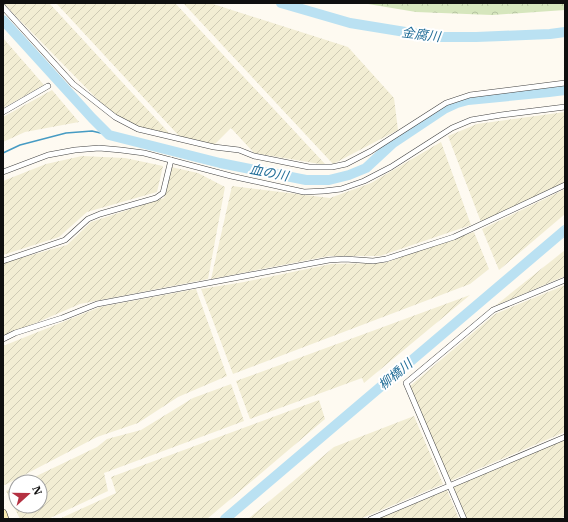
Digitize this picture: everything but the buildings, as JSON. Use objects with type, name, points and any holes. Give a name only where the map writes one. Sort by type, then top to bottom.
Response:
[{"type":"street","points":[[3,7],[73,84],[115,117],[126,123],[138,129],[214,147],[239,150],[254,156],[309,167],[332,167],[346,164],[371,151],[446,104],[470,95],[565,83]]},
{"type":"street","points":[[3,112],[48,86]]},
{"type":"street","points":[[3,172],[48,154],[99,148],[144,153],[231,176],[304,192],[324,191],[341,189],[364,181],[391,167],[452,128],[471,120],[565,107]]},
{"type":"street","points":[[3,261],[65,240],[88,219],[100,214],[156,198],[163,193],[171,160]]},
{"type":"street","points":[[3,339],[15,333],[62,318],[97,304],[329,260],[345,259],[373,261],[386,259],[454,236],[565,185]]},
{"type":"street","points":[[464,519],[406,383],[493,310],[565,280]]},
{"type":"street","points":[[371,519],[565,437]]},
{"type":"street","points":[[3,513],[6,519]]},
{"type":"shaded area","points":[[3,3],[49,3],[171,135],[133,126],[107,109]]},
{"type":"shaded area","points":[[56,3],[175,3],[326,165],[254,153],[231,128],[214,145],[180,137]]},
{"type":"shaded area","points":[[183,3],[210,3],[348,47],[394,98],[398,130],[333,164]]},
{"type":"shaded area","points":[[3,38],[44,85],[3,108]]},
{"type":"shaded area","points":[[52,90],[79,122],[25,132],[3,142],[3,117]]},
{"type":"shaded area","points":[[565,112],[565,182],[481,222],[448,136],[477,124]]},
{"type":"shaded area","points":[[441,142],[471,225],[380,256],[329,256],[211,279],[232,186],[330,198],[371,183]]},
{"type":"shaded area","points":[[82,156],[125,158],[163,166],[157,192],[87,212],[59,237],[3,255],[3,181],[46,164]]},
{"type":"shaded area","points":[[171,167],[198,173],[225,187],[208,279],[80,304],[3,337],[3,263],[67,245],[91,222],[164,198]]},
{"type":"shaded area","points":[[565,189],[565,214],[499,270],[482,229]]},
{"type":"shaded area","points":[[474,232],[489,269],[470,284],[233,374],[201,289],[244,282],[331,264],[384,263]]},
{"type":"shaded area","points":[[565,250],[565,276],[495,306]]},
{"type":"shaded area","points":[[565,285],[565,432],[450,481],[410,386],[495,314]]},
{"type":"shaded area","points":[[196,289],[227,376],[178,397],[138,423],[97,437],[26,474],[8,474],[8,483],[3,486],[3,346],[100,307]]},
{"type":"shaded area","points":[[470,295],[364,383],[362,378],[250,419],[236,381]]},
{"type":"shaded area","points":[[231,384],[244,421],[104,473],[108,491],[48,519],[20,519],[18,514],[48,514],[48,474],[41,474],[97,447],[107,439],[141,430],[193,398]]},
{"type":"shaded area","points":[[319,400],[325,419],[207,519],[59,519],[116,493],[111,477]]},
{"type":"shaded area","points":[[414,416],[443,484],[360,519],[248,519],[334,447]]},
{"type":"shaded area","points":[[565,439],[565,516],[559,519],[467,519],[453,486]]},
{"type":"shaded area","points":[[447,490],[459,519],[377,519]]},
{"type":"green space","points":[[362,3],[565,3],[565,10],[492,15],[416,12]]},
{"type":"waterway","name":"金腐川","points":[[281,3],[350,23],[436,37],[476,37],[565,32]]},
{"type":"waterway","name":"血の川","points":[[3,20],[109,135],[220,163],[306,180],[329,180],[349,175],[366,168],[393,143],[444,109],[457,103],[468,100],[565,90]]},
{"type":"waterway","points":[[3,153],[20,145],[66,133],[92,131],[109,135]]},
{"type":"waterway","name":"柳橋川","points":[[225,519],[565,230]]}]
